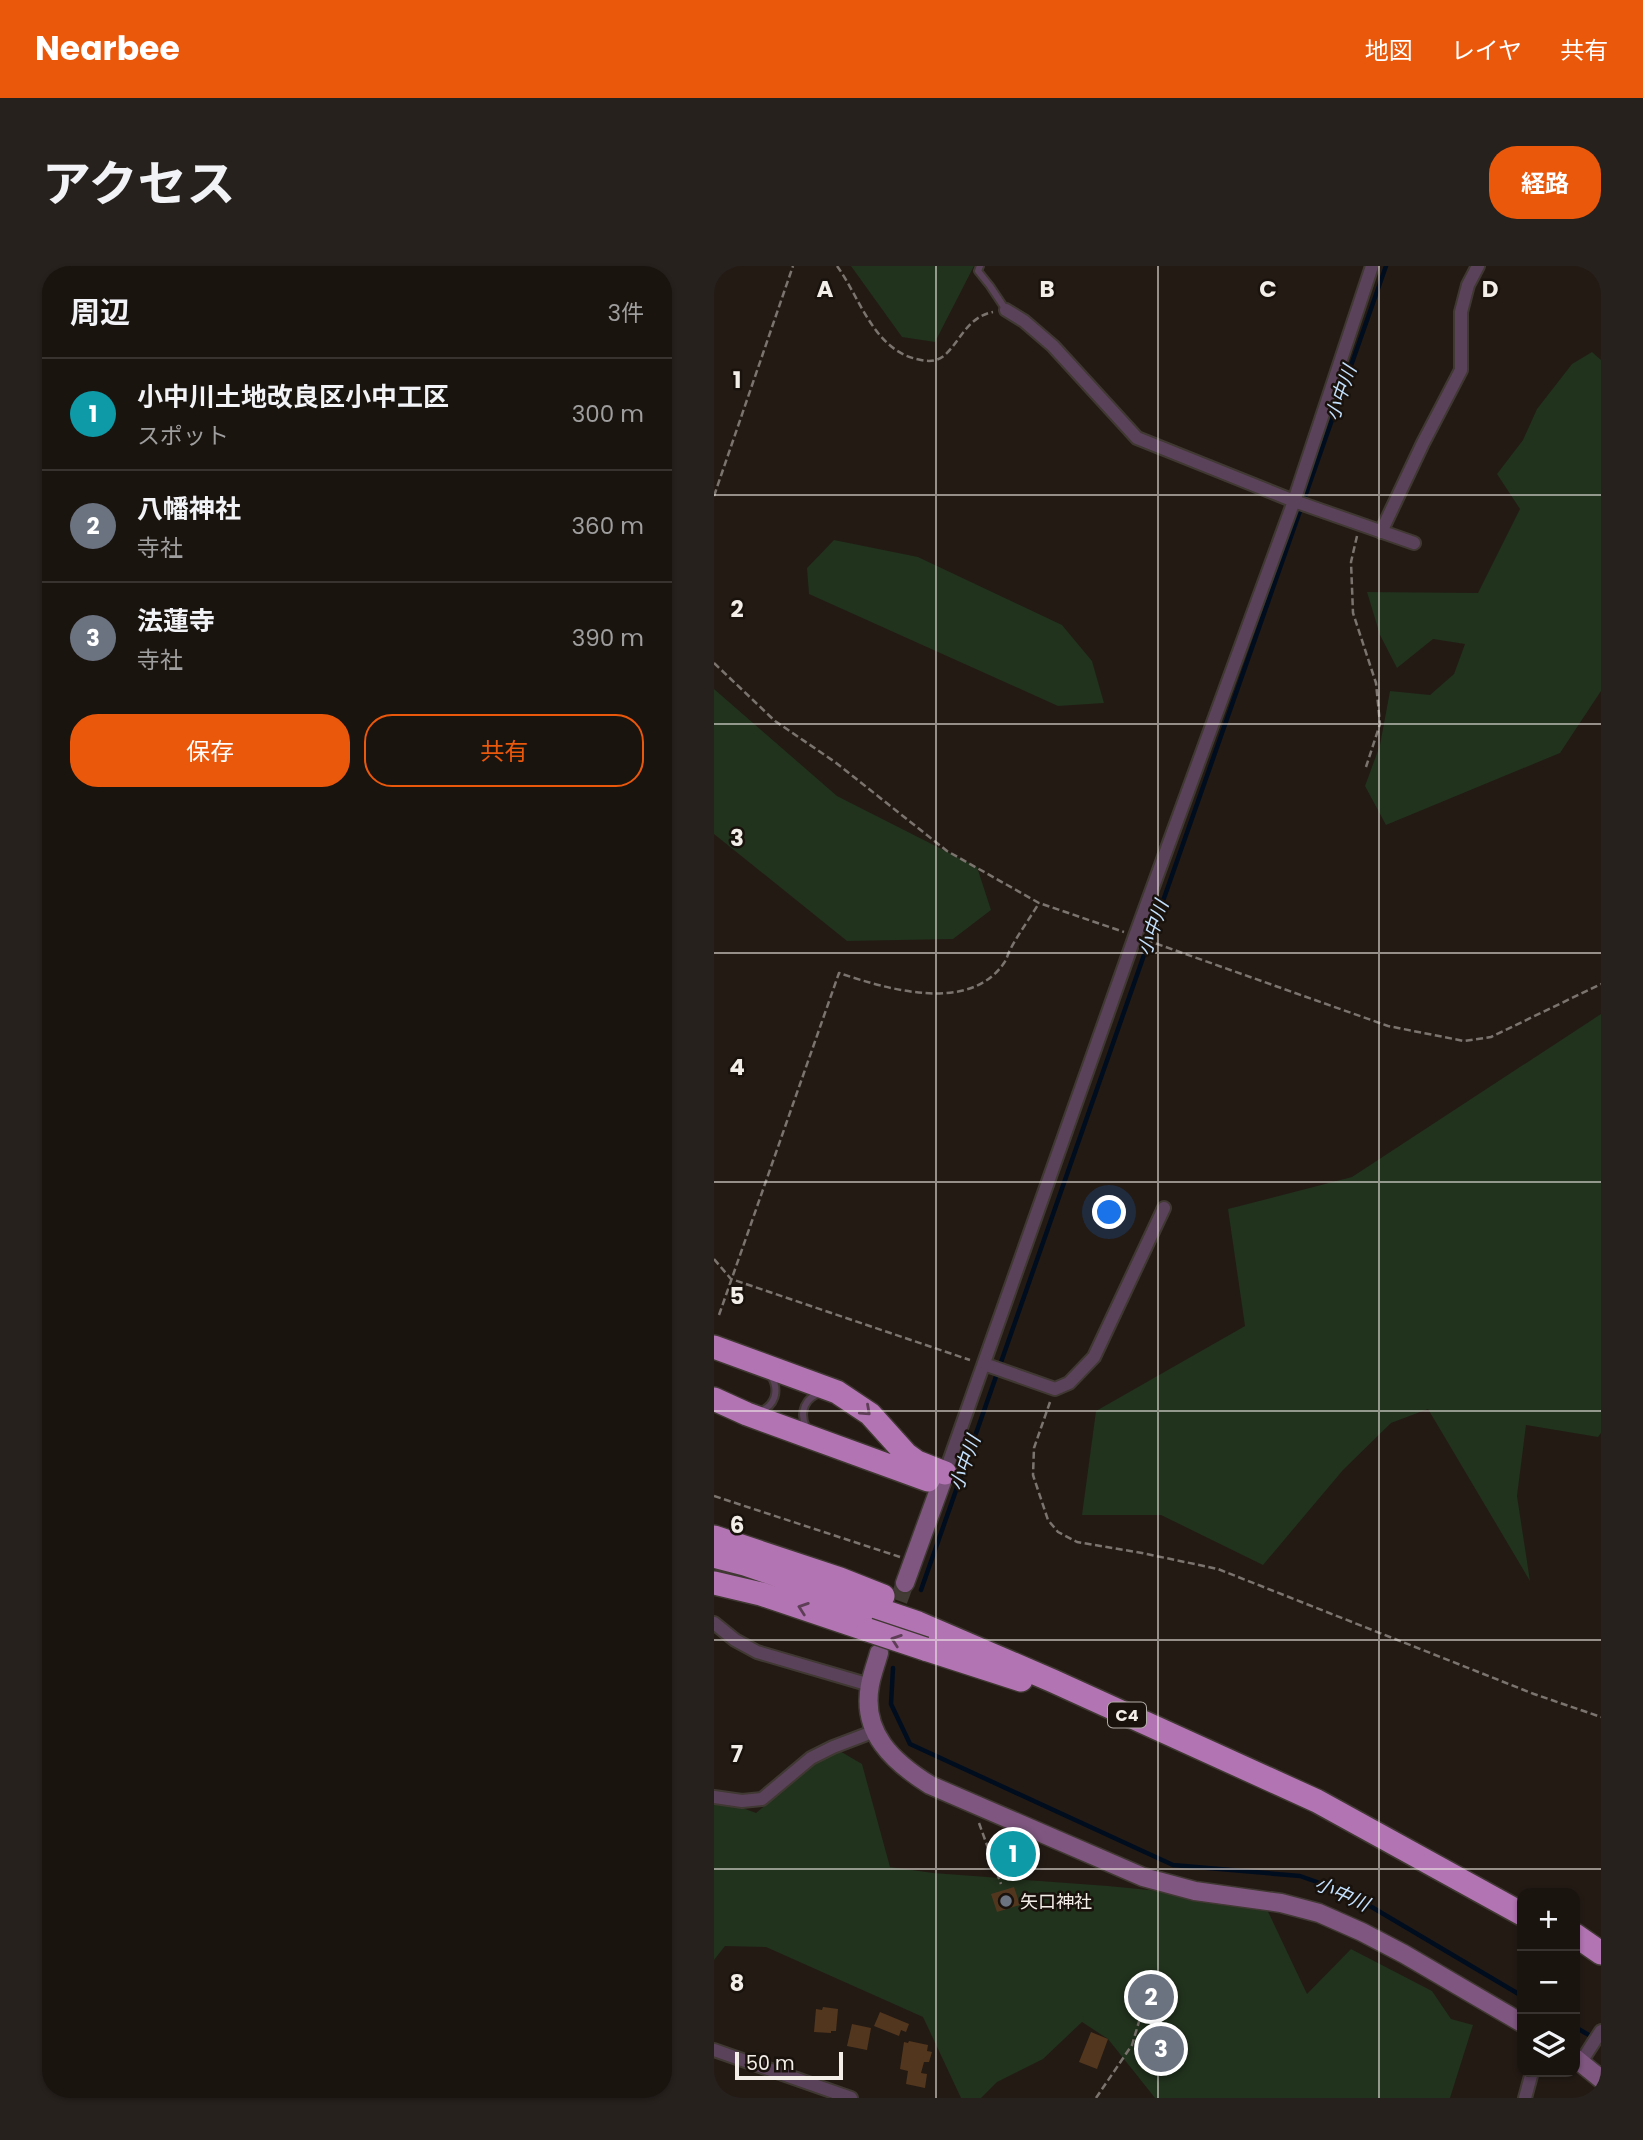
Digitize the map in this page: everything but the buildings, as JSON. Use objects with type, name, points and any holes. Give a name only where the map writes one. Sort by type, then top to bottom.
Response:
[{"type":"highway","points":[[714,1347],[837,1392],[870,1413],[906,1454],[943,1478]]},
{"type":"highway","points":[[714,1399],[817,1439],[943,1478]]},
{"type":"highway","points":[[714,1537],[840,1579],[922,1612]]},
{"type":"highway","name":"C4","points":[[714,1548],[922,1612],[991,1640],[1266,1763],[1360,1810],[1517,1899]]},
{"type":"highway","name":"C4","points":[[714,1556],[918,1623],[1111,1707],[1317,1801],[1517,1911]]},
{"type":"highway","points":[[714,1583],[761,1594],[1111,1707]]},
{"type":"highway","points":[[1580,1939],[1601,1954]]},
{"type":"highway","points":[[1580,1944],[1601,1954]]},
{"type":"street","points":[[905,1583],[987,1365],[1135,936],[1294,501],[1372,266]]},
{"type":"street","points":[[1381,531],[1461,370],[1461,312],[1468,285],[1478,266]]},
{"type":"street","points":[[1006,310],[1024,321],[1053,346],[1137,438],[1294,501],[1414,543]]},
{"type":"street","points":[[987,1365],[1055,1389],[1069,1383],[1094,1357],[1164,1208]]},
{"type":"street","points":[[714,1623],[735,1640],[757,1652],[870,1685]]},
{"type":"street","points":[[879,1653],[870,1685],[871,1717],[875,1731],[887,1752],[906,1771],[930,1785],[1143,1877],[1195,1891],[1281,1903],[1319,1913],[1404,1954],[1517,2020]]},
{"type":"street","points":[[714,1797],[742,1801],[762,1799],[811,1758],[833,1746],[875,1731]]},
{"type":"street","points":[[1580,2057],[1601,2031]]},
{"type":"street","points":[[715,2054],[851,2098]]},
{"type":"street","points":[[1580,2062],[1601,2079]]},
{"type":"street","points":[[1525,2098],[1531,2077]]},
{"type":"lane","points":[[980,266],[978,271],[1006,310]]},
{"type":"lane","points":[[747,1414],[763,1411],[775,1398],[775,1381],[761,1364]]},
{"type":"lane","points":[[817,1439],[804,1423],[805,1405],[809,1398],[817,1394],[837,1392]]},
{"type":"path","points":[[714,496],[793,266]]},
{"type":"path","points":[[836,266],[869,322],[896,350],[911,359],[930,362],[944,356],[966,327],[982,314],[1006,310]]},
{"type":"path","points":[[1360,524],[1351,562],[1353,613],[1376,683],[1380,724],[1366,767]]},
{"type":"path","points":[[719,1315],[839,973],[862,981],[929,994],[957,993],[976,986],[1004,963],[1039,903]]},
{"type":"path","points":[[714,1259],[731,1279],[987,1365]]},
{"type":"path","points":[[1055,1389],[1034,1448],[1033,1475],[1048,1520],[1058,1532],[1076,1542],[1217,1569],[1534,1694],[1601,1717]]},
{"type":"path","points":[[714,1496],[913,1561]]},
{"type":"path","points":[[976,1806],[976,1816],[1001,1884]]},
{"type":"path","points":[[1096,2098],[1132,2045],[1146,2006]]},
{"type":"green space","points":[[851,266],[974,266],[935,342],[902,337]]},
{"type":"green space","points":[[1592,352],[1601,360],[1601,691],[1560,753],[1386,825],[1365,786],[1380,745],[1390,691],[1430,695],[1454,674],[1465,644],[1433,639],[1397,668],[1380,635],[1367,592],[1478,593],[1520,509],[1497,474],[1523,440],[1537,409],[1572,364]]},
{"type":"green space","points":[[834,540],[918,557],[1062,625],[1092,661],[1104,703],[1058,706],[809,594],[807,568]]},
{"type":"green space","points":[[714,689],[837,796],[977,867],[991,910],[953,939],[847,941],[714,834]]},
{"type":"green space","points":[[1601,1014],[1601,1433],[1598,1437],[1526,1425],[1517,1496],[1530,1581],[1428,1409],[1391,1423],[1343,1470],[1263,1565],[1161,1515],[1082,1515],[1096,1411],[1245,1326],[1228,1209],[1352,1177]]},
{"type":"green space","points":[[833,1747],[862,1764],[890,1867],[1263,1901],[1307,1994],[1351,1949],[1432,1991],[1451,2019],[1473,2025],[1450,2098],[1155,2098],[1108,2039],[1082,2022],[1043,2059],[997,2082],[981,2098],[961,2098],[923,2017],[766,1947],[725,1946],[714,1960],[714,1797],[756,1813]]},
{"type":"waterway","name":"小中川","points":[[921,1590],[1386,266]]},
{"type":"waterway","name":"小中川","points":[[893,1668],[891,1704],[910,1744],[1173,1865],[1300,1876],[1348,1893],[1517,1993]]},
{"type":"waterway","name":"小中川","points":[[1580,2030],[1601,2042]]},
{"type":"tunnel","points":[[889,1626],[905,1583]]},
{"type":"place","name":"小中川土地改良区小中工区","points":[[1013,1854]]},
{"type":"place","name":"矢口神社","points":[[1006,1901]]},
{"type":"place","name":"八幡神社","points":[[1151,1997]]},
{"type":"place","name":"法蓮寺","points":[[1161,2049]]}]
